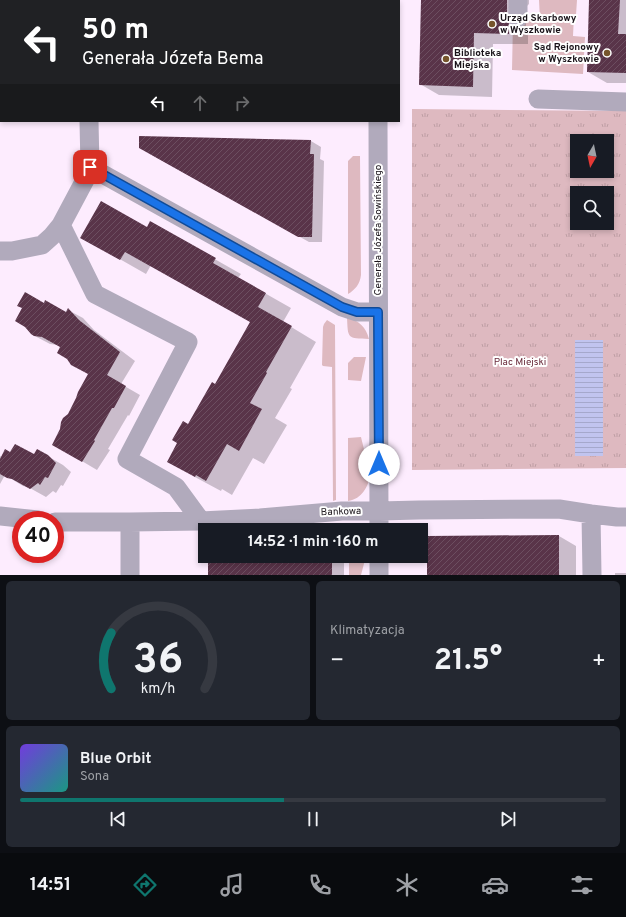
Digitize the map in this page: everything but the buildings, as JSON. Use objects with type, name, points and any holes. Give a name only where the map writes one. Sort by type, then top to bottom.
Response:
[{"type":"street","points":[[538,99],[626,102]]},
{"type":"street","points":[[0,251],[12,251],[42,245],[52,236],[61,224],[86,178],[90,167],[89,122]]},
{"type":"street","name":"Generała Józefa Sowińskiego","points":[[378,122],[379,523]]},
{"type":"street","points":[[90,167],[342,307],[357,312],[378,312]]},
{"type":"street","points":[[61,224],[95,294],[188,342],[127,459],[176,486],[201,521]]},
{"type":"street","name":"Bankowa","points":[[64,522],[201,521],[342,511],[426,510],[559,509],[626,517]]},
{"type":"street","points":[[591,514],[592,575]]},
{"type":"street","points":[[0,516],[12,517]]},
{"type":"street","points":[[130,522],[130,575]]},
{"type":"street","points":[[379,563],[379,575]]},
{"type":"green space","points":[[539,0],[577,0],[576,15],[574,15],[573,36],[585,37],[583,74],[512,70],[513,21],[540,20]]},
{"type":"green space","name":"Plac Miejski","points":[[412,109],[626,111],[626,468],[412,470]]},
{"type":"green space","points":[[353,156],[360,156],[361,275],[357,286],[348,294],[348,161]]},
{"type":"green space","points":[[347,317],[355,320],[361,325],[366,331],[369,339],[350,336]]},
{"type":"green space","points":[[327,320],[335,325],[336,500],[333,501],[332,367],[322,365],[323,327]]},
{"type":"green space","points":[[354,357],[366,357],[361,381],[348,380],[348,363]]},
{"type":"green space","points":[[361,437],[370,474],[369,479],[361,495],[348,501],[348,438]]},
{"type":"green space","points":[[349,563],[364,563],[361,575],[349,575]]},
{"type":"water","points":[[575,340],[603,340],[603,456],[575,456]]},
{"type":"place","name":"Urząd Skarbowy w Wyszkowie","points":[[492,24]]},
{"type":"place","name":"Sąd Rejonowy w Wyszkowie","points":[[607,53]]},
{"type":"place","name":"Biblioteka Miejska","points":[[446,59]]},
{"type":"route","points":[[90,167],[342,307],[357,312],[378,312],[379,464]]}]
